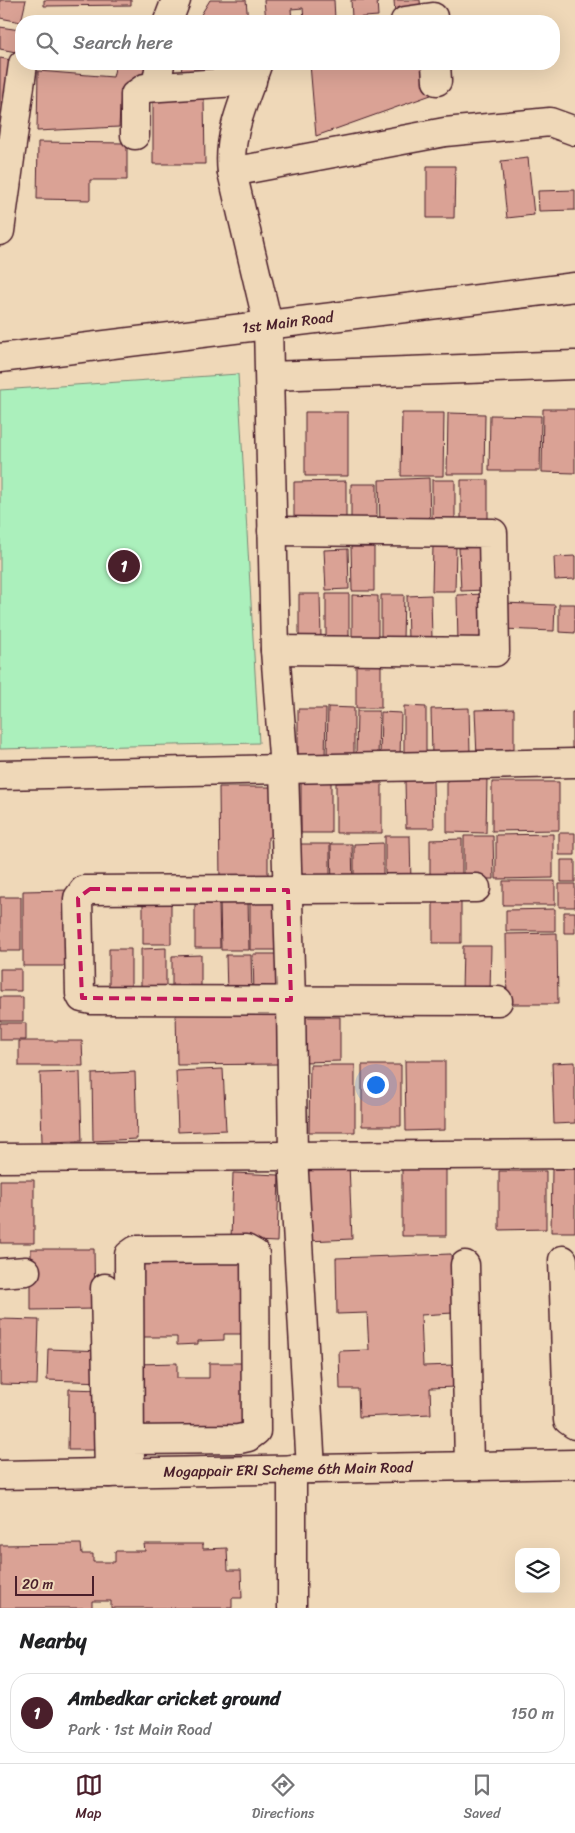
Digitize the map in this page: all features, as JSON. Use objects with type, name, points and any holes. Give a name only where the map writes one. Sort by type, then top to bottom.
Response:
[{"type":"street","points":[[170,15],[176,0]]},
{"type":"street","points":[[0,231],[22,70]]},
{"type":"street","points":[[135,136],[135,94],[145,88],[158,75],[255,72],[229,154],[268,324],[275,650],[284,769],[288,890],[301,1469],[292,1608]]},
{"type":"street","points":[[232,172],[445,132],[550,122],[575,132]]},
{"type":"street","name":"1st Main Road","points":[[0,358],[575,287]]},
{"type":"street","points":[[270,376],[575,365]]},
{"type":"street","points":[[272,531],[493,533],[495,652],[275,650]]},
{"type":"street","points":[[0,775],[575,763]]},
{"type":"street","points":[[476,888],[84,890],[78,898],[80,994],[82,998],[92,1000],[498,1000]]},
{"type":"street","points":[[0,1158],[575,1154]]},
{"type":"street","points":[[120,1472],[131,1440],[129,1255],[136,1250],[236,1249],[246,1249],[255,1254],[256,1431],[248,1437],[239,1439],[131,1440]]},
{"type":"street","points":[[563,1260],[568,1420],[575,1426]]},
{"type":"street","points":[[465,1265],[469,1466]]},
{"type":"street","points":[[105,1288],[120,1472]]},
{"type":"street","name":"Mogappair ERI Scheme 6th Main Road","points":[[0,1475],[575,1464]]},
{"type":"highlighted area","points":[[90,889],[288,890],[291,1000],[82,998],[78,898]]},
{"type":"green space","points":[[238,374],[259,743],[0,749],[0,390]]},
{"type":"building","points":[[0,0],[26,0],[23,15],[15,15],[15,21],[0,18]]},
{"type":"building","points":[[44,0],[131,0],[131,5],[44,6]]},
{"type":"building","points":[[210,0],[246,0],[247,15],[201,15]]},
{"type":"building","points":[[264,0],[334,0],[335,15],[304,15],[303,8],[291,9],[292,15],[265,15]]},
{"type":"building","points":[[351,0],[377,0],[378,15],[352,15]]},
{"type":"building","points":[[394,0],[420,0],[421,13],[395,15]]},
{"type":"building","points":[[0,27],[15,29],[15,52],[0,49]]},
{"type":"building","points":[[0,58],[11,60],[0,128]]},
{"type":"building","points":[[115,70],[152,70],[148,84],[121,90],[119,127],[37,131],[38,71],[113,77]]},
{"type":"building","points":[[182,70],[251,70],[251,72],[181,76]]},
{"type":"building","points":[[310,70],[429,70],[431,95],[316,136]]},
{"type":"building","points":[[153,99],[204,99],[205,164],[153,164]]},
{"type":"building","points":[[38,142],[127,143],[127,180],[90,180],[90,200],[37,199]]},
{"type":"building","points":[[528,158],[534,215],[507,218],[501,161]]},
{"type":"building","points":[[427,166],[455,166],[454,218],[427,218]]},
{"type":"building","points":[[575,190],[575,210],[539,211],[538,191]]},
{"type":"building","points":[[543,409],[575,409],[575,473],[542,472]]},
{"type":"building","points":[[305,412],[348,412],[348,476],[305,476]]},
{"type":"building","points":[[402,413],[444,413],[443,476],[401,476]]},
{"type":"building","points":[[448,413],[485,414],[484,474],[447,474]]},
{"type":"building","points":[[490,415],[541,416],[540,471],[489,471]]},
{"type":"building","points":[[429,478],[430,526],[380,527],[379,480]]},
{"type":"building","points":[[432,480],[455,480],[455,527],[432,527]]},
{"type":"building","points":[[461,480],[488,480],[488,528],[461,528]]},
{"type":"building","points":[[346,481],[346,528],[294,528],[294,482]]},
{"type":"building","points":[[351,484],[377,484],[377,527],[351,527]]},
{"type":"building","points":[[433,545],[456,546],[455,591],[432,591]]},
{"type":"building","points":[[351,547],[374,547],[374,591],[352,591]]},
{"type":"building","points":[[483,547],[485,590],[461,591],[459,548]]},
{"type":"building","points":[[348,549],[349,589],[326,590],[324,550]]},
{"type":"building","points":[[575,556],[575,579],[555,580],[554,557]]},
{"type":"building","points":[[299,594],[320,594],[321,638],[299,638]]},
{"type":"building","points":[[326,594],[349,594],[349,638],[326,638]]},
{"type":"building","points":[[487,594],[488,644],[458,644],[457,595]]},
{"type":"building","points":[[352,595],[378,596],[378,639],[352,639]]},
{"type":"building","points":[[381,595],[404,595],[403,639],[381,639]]},
{"type":"building","points":[[431,595],[432,640],[408,641],[407,596]]},
{"type":"building","points":[[503,603],[555,605],[554,631],[502,629]]},
{"type":"building","points":[[559,604],[575,604],[575,633],[559,632]]},
{"type":"building","points":[[356,661],[381,661],[381,708],[356,708]]},
{"type":"building","points":[[404,706],[426,707],[426,753],[404,753]]},
{"type":"building","points":[[328,707],[354,708],[354,756],[327,756]]},
{"type":"building","points":[[469,708],[470,754],[432,755],[431,709]]},
{"type":"building","points":[[298,709],[326,709],[325,757],[298,757]]},
{"type":"building","points":[[514,709],[514,756],[477,757],[475,710]]},
{"type":"building","points":[[357,711],[379,711],[378,757],[356,757]]},
{"type":"building","points":[[381,712],[401,713],[400,759],[380,759]]},
{"type":"building","points":[[572,712],[575,712],[575,752],[572,752]]},
{"type":"building","points":[[447,777],[487,777],[486,833],[447,832]]},
{"type":"building","points":[[405,780],[433,780],[434,828],[406,828]]},
{"type":"building","points":[[331,782],[331,833],[301,833],[301,783]]},
{"type":"building","points":[[492,782],[559,782],[559,830],[492,831]]},
{"type":"building","points":[[336,783],[382,783],[382,833],[336,833]]},
{"type":"building","points":[[219,787],[276,787],[276,837],[268,837],[268,882],[220,882]]},
{"type":"building","points":[[559,833],[575,833],[575,855],[559,855]]},
{"type":"building","points":[[553,834],[553,878],[496,879],[496,835]]},
{"type":"building","points":[[385,836],[410,836],[411,883],[385,883]]},
{"type":"building","points":[[464,836],[493,836],[494,879],[464,879]]},
{"type":"building","points":[[462,839],[462,878],[430,878],[430,840]]},
{"type":"building","points":[[383,843],[383,887],[354,887],[354,844]]},
{"type":"building","points":[[298,844],[330,844],[330,887],[298,887]]},
{"type":"building","points":[[331,844],[352,844],[353,887],[332,887]]},
{"type":"building","points":[[561,860],[575,860],[575,882],[561,882]]},
{"type":"building","points":[[503,881],[555,881],[555,905],[503,905]]},
{"type":"building","points":[[559,884],[575,884],[575,907],[559,907]]},
{"type":"building","points":[[70,890],[71,966],[23,966],[23,891]]},
{"type":"building","points":[[433,894],[461,894],[461,943],[433,943]]},
{"type":"building","points":[[0,897],[21,897],[21,951],[0,951]]},
{"type":"building","points":[[250,897],[279,897],[279,950],[250,950]]},
{"type":"building","points":[[143,898],[171,898],[171,944],[143,944]]},
{"type":"building","points":[[220,900],[248,900],[249,950],[221,950]]},
{"type":"building","points":[[195,904],[219,904],[220,948],[195,948]]},
{"type":"building","points":[[555,909],[555,931],[506,931],[506,910]]},
{"type":"building","points":[[564,912],[575,912],[575,933],[564,933]]},
{"type":"building","points":[[557,933],[558,1004],[507,1004],[506,934]]},
{"type":"building","points":[[463,946],[491,946],[490,992],[462,992]]},
{"type":"building","points":[[166,948],[166,994],[141,995],[141,949]]},
{"type":"building","points":[[109,949],[131,949],[131,994],[109,994]]},
{"type":"building","points":[[253,954],[282,954],[282,995],[254,995]]},
{"type":"building","points":[[201,955],[201,997],[172,997],[172,956]]},
{"type":"building","points":[[226,955],[251,955],[252,994],[227,995]]},
{"type":"building","points":[[0,969],[21,969],[21,991],[0,991]]},
{"type":"building","points":[[0,997],[23,997],[23,1021],[0,1021]]},
{"type":"building","points":[[279,1009],[280,1064],[177,1065],[176,1010]]},
{"type":"building","points":[[303,1017],[340,1017],[340,1061],[303,1062]]},
{"type":"building","points":[[0,1023],[26,1023],[26,1040],[0,1040]]},
{"type":"building","points":[[19,1041],[82,1041],[83,1066],[19,1066]]},
{"type":"building","points":[[405,1061],[445,1061],[445,1130],[406,1131]]},
{"type":"building","points":[[575,1062],[575,1123],[554,1124],[552,1063]]},
{"type":"building","points":[[310,1065],[355,1065],[355,1132],[309,1132]]},
{"type":"building","points":[[362,1065],[401,1065],[401,1126],[362,1126]]},
{"type":"building","points":[[223,1069],[226,1130],[178,1132],[176,1071]]},
{"type":"building","points":[[80,1072],[82,1141],[42,1142],[40,1073]]},
{"type":"building","points":[[135,1072],[137,1139],[93,1141],[92,1074]]},
{"type":"building","points":[[349,1164],[352,1239],[307,1241],[305,1165]]},
{"type":"building","points":[[402,1169],[446,1169],[446,1236],[402,1236]]},
{"type":"building","points":[[552,1169],[575,1169],[575,1232],[551,1232]]},
{"type":"building","points":[[499,1171],[546,1171],[546,1229],[499,1230]]},
{"type":"building","points":[[233,1173],[279,1175],[277,1242],[231,1240]]},
{"type":"building","points":[[0,1180],[34,1180],[34,1243],[0,1243]]},
{"type":"building","points":[[31,1249],[94,1249],[95,1309],[31,1310]]},
{"type":"building","points":[[451,1254],[453,1313],[421,1315],[423,1366],[455,1365],[456,1387],[430,1388],[431,1414],[359,1417],[358,1389],[340,1389],[339,1351],[369,1350],[367,1313],[337,1314],[336,1258]]},
{"type":"building","points":[[249,1256],[250,1334],[224,1334],[224,1340],[198,1341],[198,1344],[177,1345],[177,1337],[140,1337],[140,1258]]},
{"type":"building","points":[[0,1319],[39,1320],[37,1385],[0,1384]]},
{"type":"building","points":[[48,1349],[105,1351],[103,1382],[47,1380]]},
{"type":"building","points":[[177,1363],[177,1378],[209,1378],[209,1363],[247,1363],[247,1430],[137,1431],[137,1364]]},
{"type":"building","points":[[69,1389],[103,1390],[102,1450],[68,1450]]},
{"type":"building","points":[[81,1544],[82,1554],[93,1554],[93,1562],[115,1562],[115,1551],[145,1551],[144,1544],[203,1544],[203,1549],[227,1548],[228,1570],[241,1570],[242,1598],[232,1598],[232,1608],[111,1608],[111,1601],[92,1601],[92,1608],[0,1608],[0,1545]]},
{"type":"place","name":"Ambedkar cricket ground","points":[[124,566]]}]
